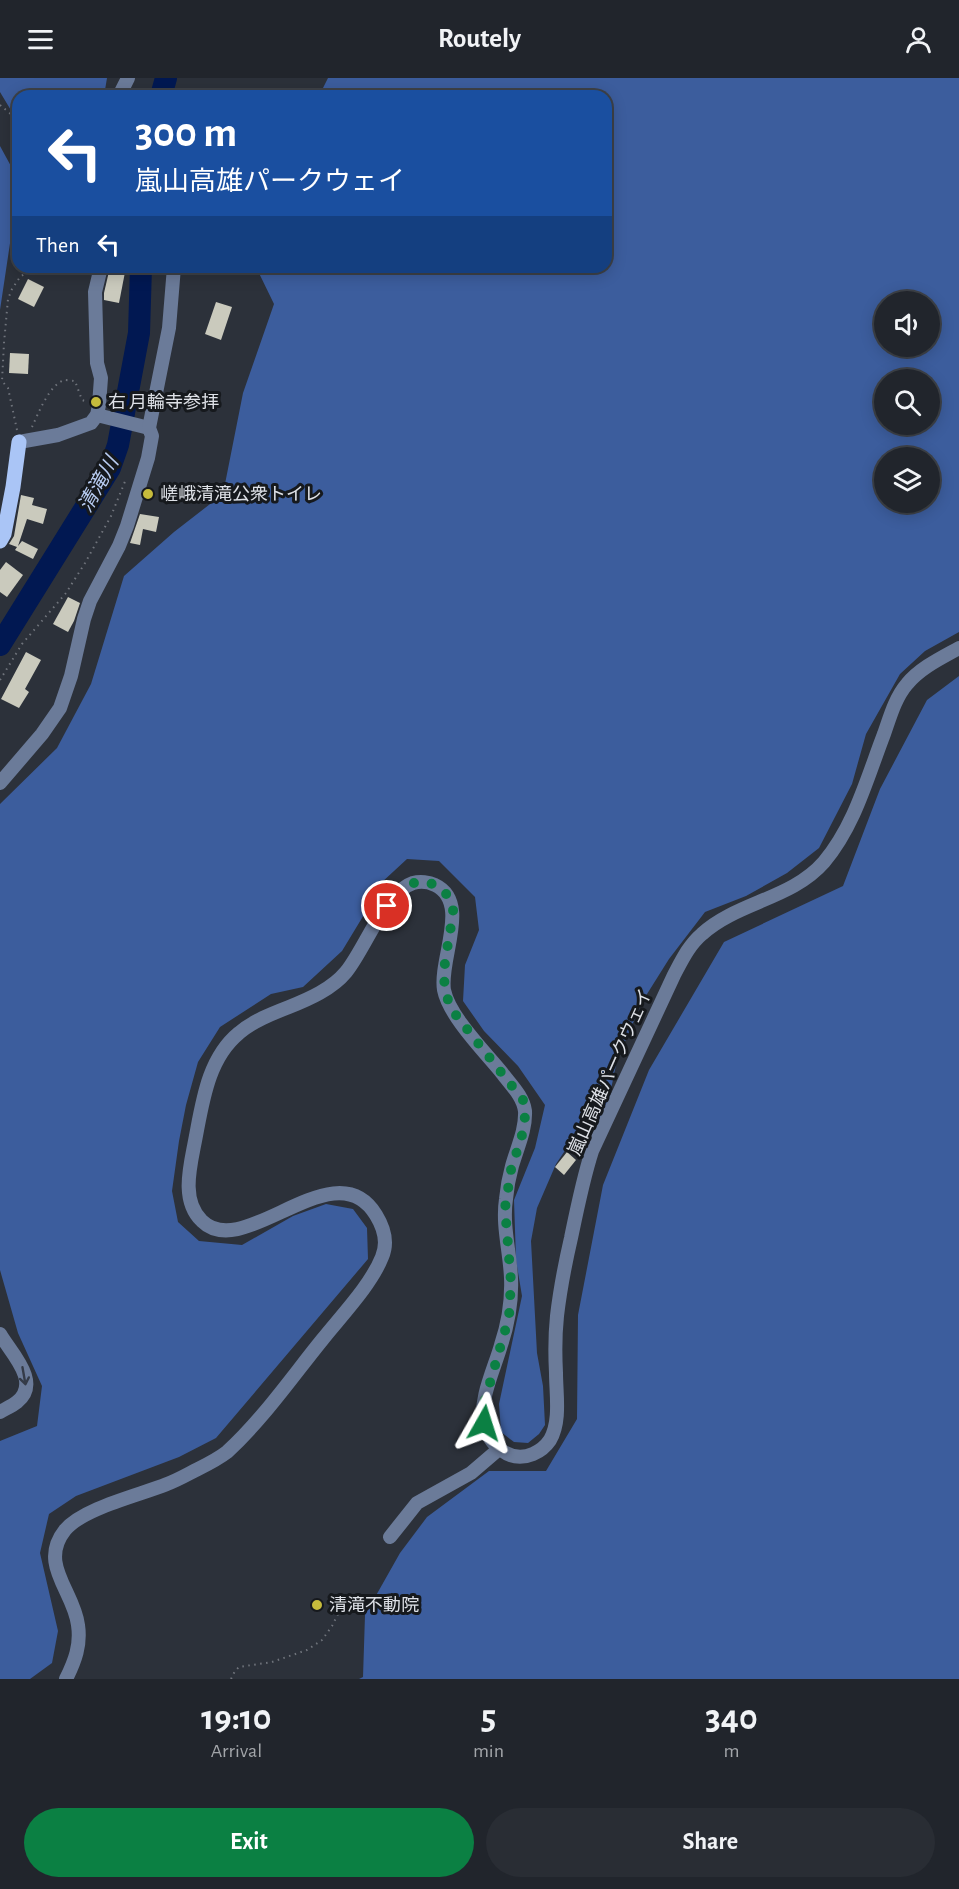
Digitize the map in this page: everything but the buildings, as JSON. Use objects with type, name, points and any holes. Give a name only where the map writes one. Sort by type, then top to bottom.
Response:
[{"type":"main road","points":[[0,542],[4,534],[22,441]]},
{"type":"street","points":[[22,441],[58,435],[91,423],[98,416],[100,378],[97,363],[95,292],[99,273]]},
{"type":"street","points":[[0,783],[51,723],[60,708],[71,676],[90,601],[127,526],[148,458],[152,436],[147,427],[169,328],[174,273]]},
{"type":"street","points":[[98,416],[147,427]]},
{"type":"street","name":"嵐山高雄パークウェイ","points":[[499,1449],[510,1456],[520,1458],[547,1445],[553,1433],[556,1413],[556,1323],[584,1175],[592,1151],[688,949],[702,934],[720,921],[787,890],[805,879],[822,864],[849,826],[894,706],[905,686],[919,672],[959,648]]},
{"type":"street","points":[[66,1679],[76,1658],[79,1629],[72,1602],[55,1565],[55,1553],[64,1531],[81,1517],[171,1482],[222,1456],[268,1406],[350,1306],[372,1276],[385,1253],[381,1223],[370,1205],[356,1194],[339,1192],[312,1199],[246,1227],[226,1231],[208,1227],[198,1218],[191,1205],[189,1188],[191,1164],[207,1082],[219,1057],[233,1037],[254,1022],[328,988],[344,975],[398,892],[412,884],[423,882],[438,886],[453,906],[443,976],[445,994],[459,1019],[523,1100],[525,1116],[523,1132],[511,1170],[505,1208],[511,1282],[509,1317],[483,1407],[484,1423],[499,1449],[471,1473],[417,1503],[390,1538]]},
{"type":"street","points":[[0,1334],[24,1369],[26,1384],[17,1402],[0,1412]]},
{"type":"path","points":[[0,105],[12,115]]},
{"type":"path","points":[[22,441],[8,388],[2,381],[8,299],[20,277],[26,273]]},
{"type":"path","points":[[22,441],[57,384],[66,380],[75,381],[82,400]]},
{"type":"path","points":[[0,680],[22,644],[66,593],[111,516],[127,479]]},
{"type":"path","points":[[231,1679],[239,1667],[272,1662],[308,1650],[322,1640],[346,1598]]},
{"type":"shaded area","points":[[0,78],[107,78],[105,90],[12,90],[12,112],[0,92]]},
{"type":"shaded area","points":[[328,78],[959,78],[959,632],[925,651],[900,674],[866,734],[852,784],[819,848],[787,873],[746,896],[705,912],[669,959],[642,1002],[617,1060],[608,1104],[585,1145],[568,1146],[556,1164],[537,1208],[531,1241],[537,1353],[543,1386],[545,1425],[539,1434],[528,1443],[514,1442],[501,1432],[499,1404],[522,1296],[516,1260],[514,1200],[535,1148],[545,1105],[518,1066],[484,1031],[463,1001],[465,965],[479,930],[475,897],[439,861],[407,859],[381,883],[342,951],[303,987],[271,994],[220,1027],[198,1062],[186,1105],[172,1191],[178,1222],[199,1241],[242,1245],[293,1216],[326,1204],[353,1209],[367,1228],[368,1259],[216,1438],[179,1457],[76,1496],[49,1514],[40,1553],[58,1631],[52,1663],[30,1679],[0,1679],[0,1441],[37,1426],[42,1386],[18,1333],[0,1270],[0,804],[57,748],[91,684],[124,576],[174,532],[223,494],[243,393],[274,304],[259,273],[612,273],[612,90],[322,90]]},
{"type":"shaded area","points":[[0,146],[12,168],[12,230],[0,310]]},
{"type":"shaded area","points":[[959,676],[959,1679],[359,1679],[363,1677],[365,1615],[400,1553],[427,1517],[489,1471],[546,1471],[577,1419],[578,1315],[603,1185],[649,1070],[724,942],[843,886],[880,789],[927,700]]},
{"type":"waterway","name":"清滝川","points":[[163,90],[166,78]]},
{"type":"waterway","name":"清滝川","points":[[0,645],[110,468],[118,445],[139,333],[141,273]]},
{"type":"place","name":"右 月輪寺参拝","points":[[96,402]]},
{"type":"place","name":"嵯峨清滝公衆トイレ","points":[[148,494]]},
{"type":"place","name":"清滝不動院","points":[[317,1605]]},
{"type":"route","points":[[387,906],[398,892],[412,884],[423,882],[438,886],[447,895],[453,906],[453,917],[443,976],[445,994],[452,1010],[465,1028],[523,1100],[525,1116],[523,1132],[511,1170],[505,1208],[511,1282],[509,1317],[483,1407],[484,1423]]}]
